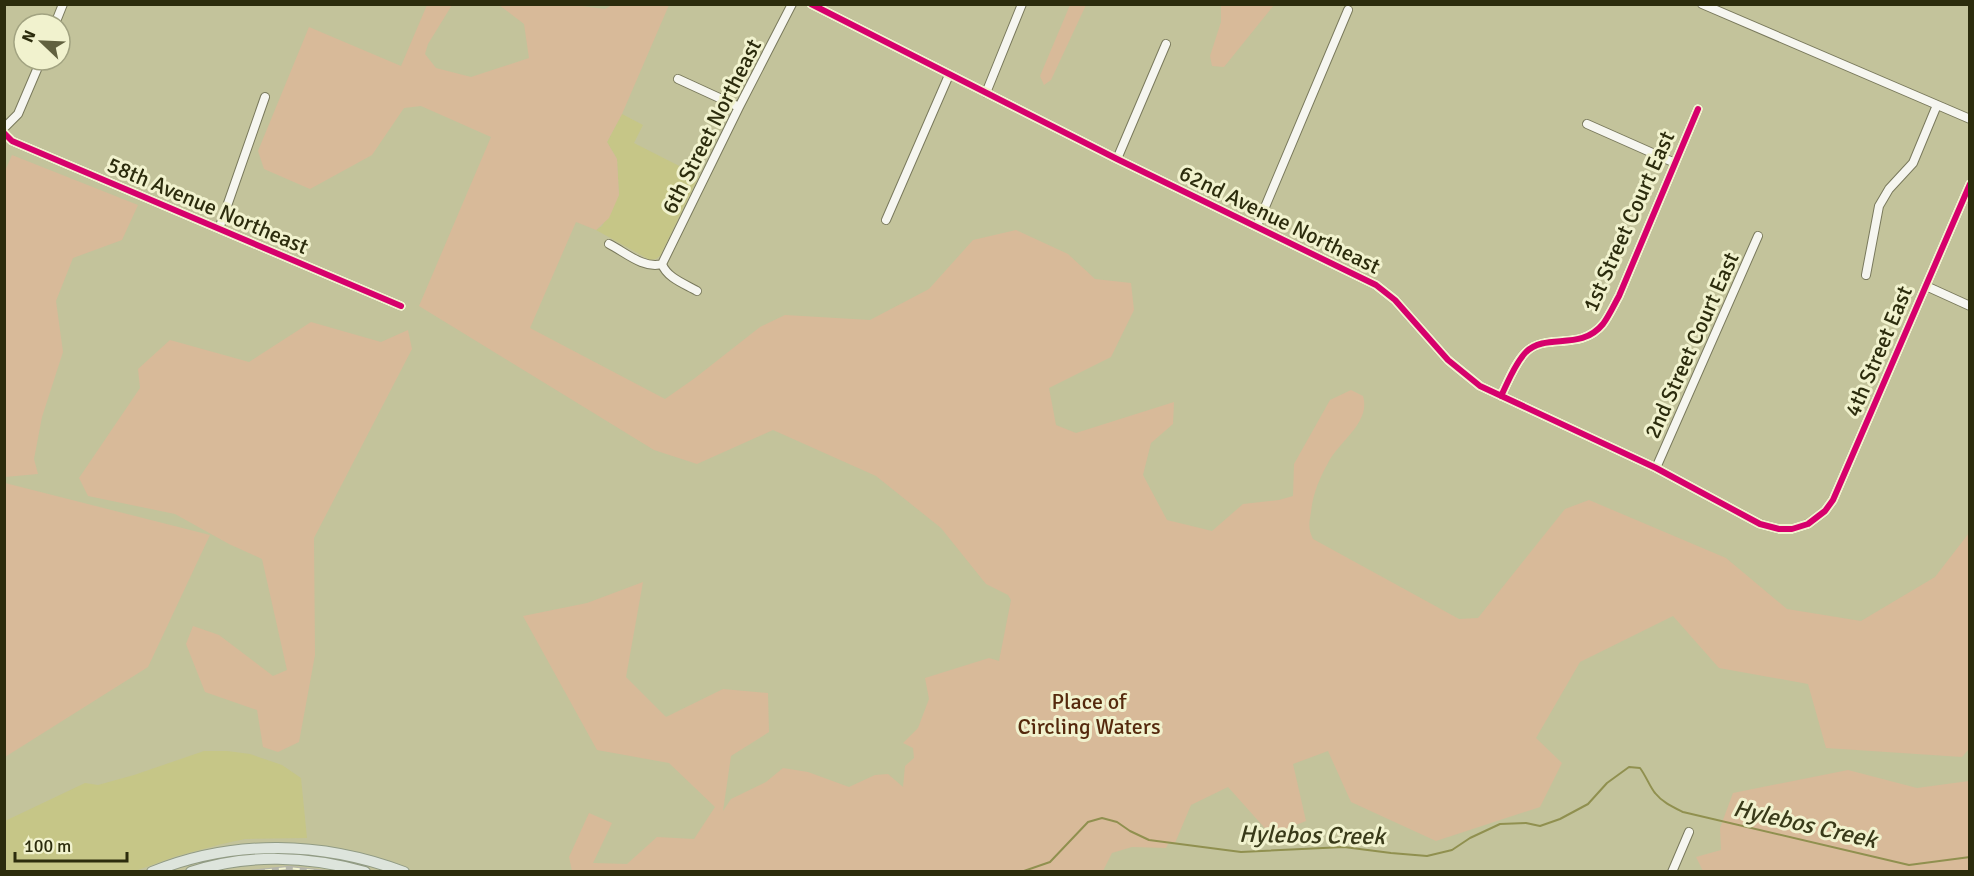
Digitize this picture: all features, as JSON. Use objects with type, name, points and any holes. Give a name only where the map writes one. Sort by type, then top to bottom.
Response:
[{"type":"main road","points":[[152,872],[171,864],[221,852],[275,848],[339,852],[404,872]]},
{"type":"main road","points":[[191,872],[224,863],[276,858],[321,863],[365,872]]},
{"type":"street","name":"6th Street Northeast","points":[[662,264],[792,4]]},
{"type":"street","name":"62nd Avenue Northeast","points":[[811,4],[1117,159],[1376,285],[1395,300],[1429,341],[1458,370],[1480,386],[1656,468],[1760,524],[1779,529],[1792,529],[1808,524]]},
{"type":"street","points":[[986,93],[1022,4]]},
{"type":"street","points":[[1702,4],[1970,119]]},
{"type":"street","points":[[1257,226],[1348,10]]},
{"type":"street","points":[[1117,159],[1166,44]]},
{"type":"street","points":[[4,128],[18,114],[36,72]]},
{"type":"street","points":[[886,220],[949,75]]},
{"type":"street","points":[[678,79],[739,107]]},
{"type":"street","points":[[219,229],[265,97]]},
{"type":"street","points":[[1866,275],[1879,206],[1889,189],[1913,163],[1937,105]]},
{"type":"street","name":"1st Street Court East","points":[[1501,396],[1527,351],[1542,344],[1575,341],[1589,336],[1602,326],[1619,296],[1698,110]]},
{"type":"street","points":[[1587,124],[1675,163]]},
{"type":"street","name":"58th Avenue Northeast","points":[[4,133],[12,141],[401,306]]},
{"type":"street","name":"4th Street East","points":[[1808,524],[1825,511],[1843,481],[1970,184]]},
{"type":"street","name":"2nd Street Court East","points":[[1656,468],[1758,236]]},
{"type":"street","points":[[609,244],[643,263],[656,266],[662,264],[669,275],[697,291]]},
{"type":"street","points":[[1926,286],[1970,306]]},
{"type":"street","points":[[1672,872],[1689,832]]},
{"type":"shaded area","points":[[622,114],[643,125],[634,143],[699,176],[660,256],[656,259],[650,260],[596,230],[602,226],[619,195],[617,159],[607,142]]},
{"type":"shaded area","points":[[204,751],[250,754],[282,765],[301,778],[307,838],[245,839],[177,856],[135,871],[5,871],[5,821],[85,783],[98,785]]},
{"type":"green space","name":"Place of Circling Waters","points":[[427,5],[452,5],[428,44],[425,54],[436,68],[471,77],[529,58],[524,24],[499,5],[574,5],[605,9],[612,5],[669,5],[622,114],[607,142],[617,159],[619,195],[609,218],[596,230],[576,222],[530,328],[665,399],[760,327],[785,315],[870,320],[929,289],[973,240],[1016,230],[1068,254],[1095,279],[1131,283],[1134,310],[1111,357],[1049,388],[1056,425],[1076,433],[1174,402],[1173,424],[1151,443],[1143,475],[1167,520],[1212,531],[1243,504],[1293,496],[1294,464],[1330,400],[1351,390],[1363,396],[1362,415],[1353,431],[1333,455],[1319,481],[1310,519],[1313,539],[1459,619],[1478,618],[1565,509],[1589,500],[1726,558],[1787,609],[1861,621],[1935,577],[1969,533],[1969,749],[1962,757],[1826,748],[1808,684],[1719,668],[1673,616],[1580,662],[1536,738],[1562,763],[1540,807],[1436,841],[1351,802],[1328,751],[1293,764],[1306,821],[1271,835],[1228,787],[1191,805],[1175,843],[1169,842],[1166,848],[1132,847],[1112,853],[1103,871],[572,871],[569,857],[589,813],[612,823],[593,863],[627,864],[657,837],[694,839],[715,807],[669,763],[597,750],[523,616],[587,603],[643,582],[626,677],[666,717],[723,689],[768,693],[769,732],[731,756],[723,811],[731,799],[766,782],[783,768],[808,772],[849,787],[875,775],[888,774],[903,787],[905,766],[914,758],[913,748],[903,743],[918,728],[929,699],[925,678],[989,658],[999,661],[1011,600],[1008,595],[986,584],[941,528],[876,476],[773,430],[697,464],[654,450],[419,306],[491,137],[421,106],[404,108],[372,155],[310,189],[264,169],[258,151],[309,27],[401,66]]},
{"type":"green space","points":[[1070,5],[1086,5],[1051,80],[1044,85],[1040,76]]},
{"type":"green space","points":[[1221,5],[1274,5],[1224,67],[1212,66],[1210,56],[1221,22]]},
{"type":"green space","points":[[12,155],[138,205],[122,240],[73,258],[56,301],[63,352],[42,417],[34,459],[38,474],[5,477],[4,173]]},
{"type":"green space","points":[[311,322],[381,342],[408,330],[412,349],[314,538],[315,655],[299,742],[278,752],[263,747],[257,710],[205,692],[186,644],[193,626],[219,635],[273,676],[287,670],[262,559],[229,544],[175,514],[88,496],[79,478],[140,388],[138,369],[170,340],[249,362]]},
{"type":"green space","points":[[5,483],[210,535],[148,667],[5,757]]},
{"type":"green space","points":[[1848,770],[1917,788],[1969,781],[1969,871],[1703,871],[1696,857],[1721,850],[1720,828],[1733,793]]},
{"type":"waterway","name":"Hylebos Creek","points":[[1021,872],[1050,862],[1088,822],[1102,818],[1117,822],[1149,840],[1241,852],[1344,847],[1427,856],[1452,850],[1470,838],[1500,824],[1526,823],[1540,826],[1560,819],[1588,804],[1607,783],[1629,767],[1640,768],[1653,791],[1668,804],[1683,812],[1909,865],[1970,857]]},
{"type":"railway","points":[[251,872],[289,868],[324,872]]},
{"type":"cycle path","points":[[811,4],[1117,159],[1376,285],[1395,300],[1448,360],[1480,386],[1656,468],[1760,524],[1779,529],[1792,529],[1808,524],[1825,511],[1833,500],[1970,184]]},
{"type":"cycle path","points":[[1501,396],[1522,356],[1534,346],[1584,337],[1603,324],[1619,296],[1698,109]]},
{"type":"cycle path","points":[[4,133],[12,141],[401,306]]}]
